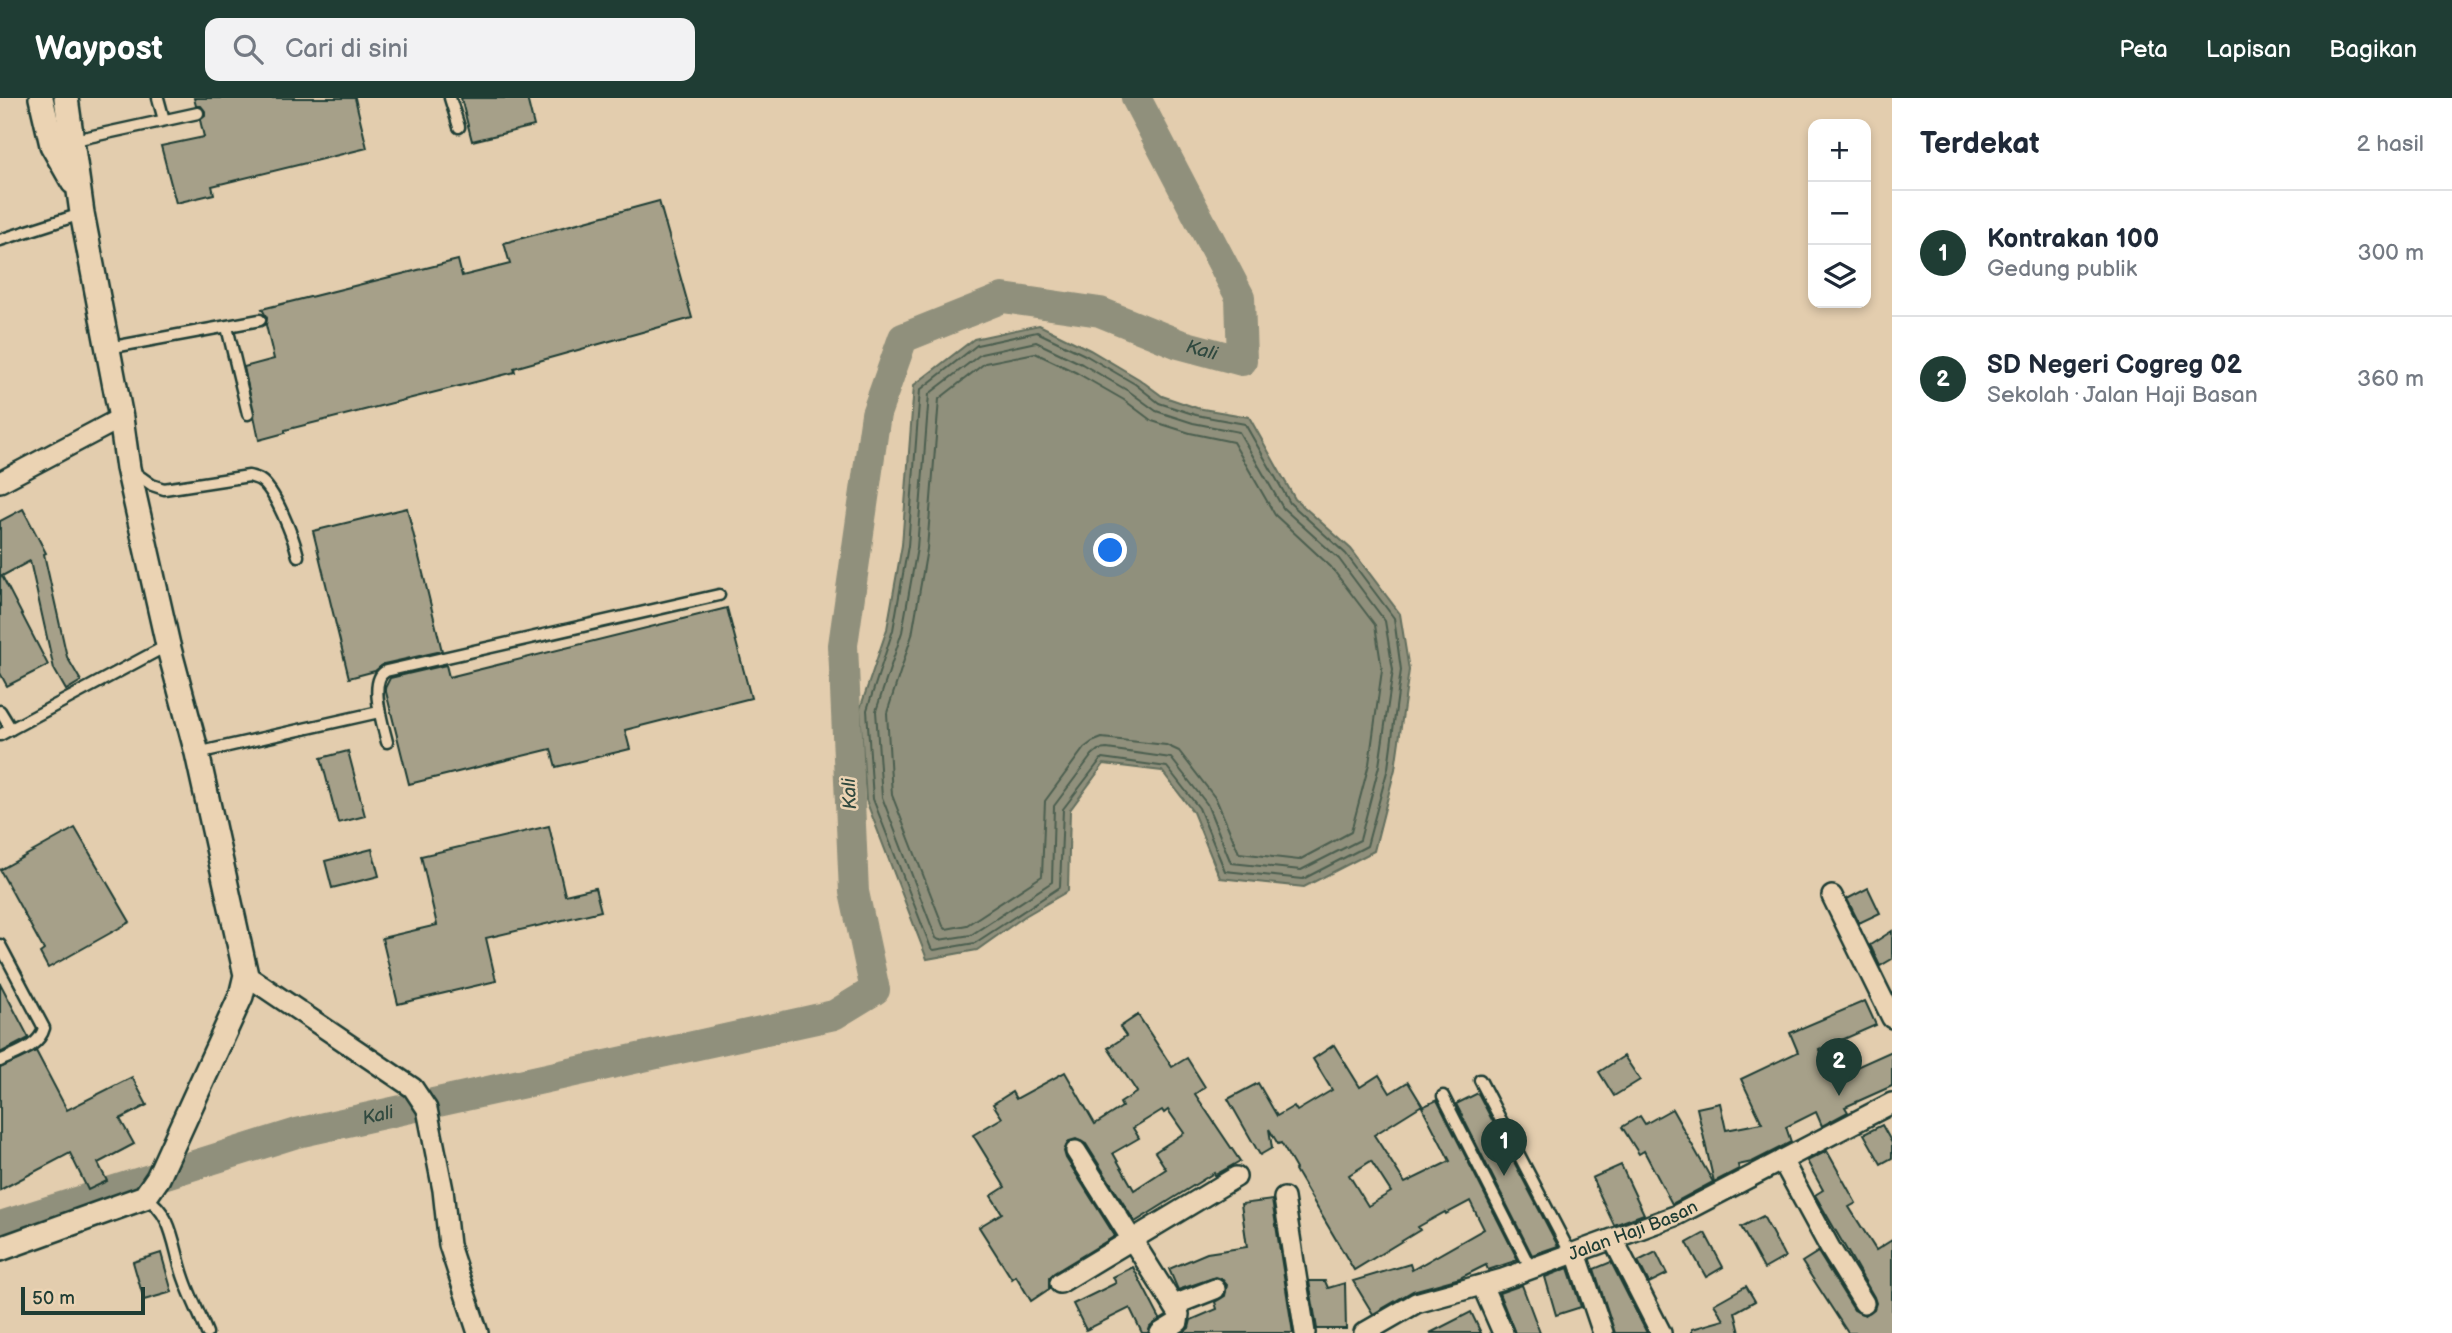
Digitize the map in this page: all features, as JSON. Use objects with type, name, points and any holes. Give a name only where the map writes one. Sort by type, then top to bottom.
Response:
[{"type":"street","points":[[0,1249],[149,1193],[241,996],[246,975],[197,753],[168,645],[128,468],[78,190],[63,142],[41,98]]},
{"type":"street","points":[[63,142],[66,98]]},
{"type":"street","points":[[0,482],[121,418]]},
{"type":"street","points":[[1832,896],[1892,1018]]},
{"type":"street","points":[[246,975],[414,1088],[428,1109],[443,1190],[449,1245],[478,1333]]},
{"type":"street","name":"Jalan Haji Basan","points":[[1364,1333],[1416,1303],[1531,1269],[1614,1241],[1675,1216],[1892,1103]]},
{"type":"street","points":[[1076,1152],[1179,1314],[1178,1322],[1160,1333]]},
{"type":"street","points":[[1782,1160],[1830,1248],[1864,1303]]},
{"type":"street","points":[[1060,1283],[1236,1177]]},
{"type":"street","points":[[1284,1198],[1305,1333]]},
{"type":"street","points":[[1614,1241],[1661,1333]]},
{"type":"street","points":[[1576,1253],[1603,1333]]},
{"type":"street","points":[[1482,1285],[1503,1333]]},
{"type":"street","points":[[1174,1305],[1215,1289]]},
{"type":"lane","points":[[158,98],[164,120]]},
{"type":"lane","points":[[450,98],[459,127]]},
{"type":"lane","points":[[63,142],[198,113]]},
{"type":"lane","points":[[0,240],[82,214]]},
{"type":"lane","points":[[107,348],[260,320]]},
{"type":"lane","points":[[227,327],[248,414]]},
{"type":"lane","points":[[128,468],[152,485],[164,489],[249,477],[259,479],[266,485],[289,527],[298,556]]},
{"type":"lane","points":[[387,742],[379,712],[377,680],[387,671],[719,595]]},
{"type":"lane","points":[[0,735],[168,645]]},
{"type":"lane","points":[[0,711],[11,729]]},
{"type":"lane","points":[[197,753],[379,712]]},
{"type":"lane","points":[[0,945],[44,1028],[36,1043],[0,1061]]},
{"type":"lane","points":[[1480,1080],[1566,1245],[1576,1253]]},
{"type":"lane","points":[[1443,1096],[1531,1269]]},
{"type":"lane","points":[[149,1193],[170,1226],[184,1277],[207,1333]]},
{"type":"water","points":[[1039,325],[1090,350],[1162,396],[1197,408],[1249,417],[1295,499],[1351,549],[1400,614],[1409,670],[1395,769],[1374,851],[1304,887],[1220,878],[1193,812],[1162,771],[1104,764],[1070,810],[1068,891],[1025,916],[977,950],[927,959],[866,800],[860,709],[887,629],[902,545],[914,385],[974,339]]},
{"type":"building","points":[[194,98],[355,98],[367,148],[212,186],[214,194],[176,203],[161,146],[204,137],[200,120],[205,116],[205,111],[201,106],[196,106]]},
{"type":"building","points":[[461,98],[527,98],[534,126],[472,141]]},
{"type":"building","points":[[659,201],[692,318],[514,368],[515,372],[285,430],[285,433],[259,440],[244,367],[274,359],[266,325],[267,318],[262,309],[458,260],[462,276],[510,264],[504,243]]},
{"type":"building","points":[[407,508],[442,651],[384,664],[375,671],[349,678],[313,531]]},
{"type":"building","points":[[23,509],[46,553],[44,554],[67,657],[81,681],[66,690],[54,669],[30,561],[2,576],[48,665],[7,686],[0,673],[0,521]]},
{"type":"building","points":[[727,608],[751,698],[625,730],[630,749],[556,767],[551,749],[409,784],[385,688],[390,678],[446,665],[449,677]]},
{"type":"building","points":[[348,751],[365,816],[338,823],[321,758]]},
{"type":"building","points":[[549,826],[565,895],[595,888],[601,911],[486,938],[496,981],[398,1004],[382,938],[437,925],[421,856]]},
{"type":"building","points":[[75,828],[130,922],[48,968],[40,953],[44,950],[0,870]]},
{"type":"building","points":[[372,849],[379,876],[332,888],[325,861]]},
{"type":"building","points":[[1868,888],[1880,913],[1859,923],[1847,899]]},
{"type":"building","points":[[1892,931],[1892,959],[1880,966],[1870,945]]},
{"type":"building","points":[[0,983],[29,1038],[0,1053]]},
{"type":"building","points":[[1865,1001],[1876,1025],[1819,1050],[1832,1078],[1892,1051],[1892,1086],[1845,1107],[1848,1112],[1822,1126],[1816,1112],[1786,1127],[1791,1142],[1752,1162],[1738,1165],[1739,1169],[1714,1182],[1697,1108],[1720,1103],[1726,1130],[1762,1123],[1741,1079],[1798,1052],[1790,1033]]},
{"type":"building","points":[[1138,1015],[1172,1067],[1187,1058],[1205,1087],[1195,1094],[1240,1161],[1215,1175],[1214,1173],[1135,1222],[1086,1144],[1076,1139],[1069,1141],[1064,1151],[1066,1158],[1115,1236],[1054,1273],[1049,1278],[1049,1289],[1031,1301],[1016,1276],[1012,1279],[979,1227],[1002,1213],[991,1196],[1005,1187],[973,1135],[1002,1118],[993,1104],[1012,1092],[1016,1099],[1065,1072],[1095,1124],[1122,1107],[1120,1103],[1137,1092],[1108,1048],[1126,1036],[1120,1027]],"holes":[[[1162,1110],[1164,1113],[1168,1110],[1184,1133],[1155,1152],[1166,1169],[1134,1190],[1113,1153],[1139,1138],[1133,1128]]]},
{"type":"building","points":[[1334,1045],[1360,1087],[1379,1075],[1390,1093],[1408,1082],[1422,1105],[1374,1135],[1405,1183],[1450,1161],[1422,1107],[1437,1100],[1518,1260],[1488,1270],[1486,1265],[1460,1278],[1413,1291],[1373,1314],[1353,1281],[1410,1264],[1412,1270],[1484,1229],[1470,1201],[1418,1227],[1420,1230],[1354,1270],[1281,1143],[1278,1144],[1269,1129],[1272,1148],[1260,1155],[1228,1099],[1258,1083],[1277,1116],[1294,1106],[1297,1111],[1332,1090],[1313,1059]],"holes":[[[1371,1161],[1391,1192],[1368,1206],[1349,1175]]]},
{"type":"building","points":[[36,1051],[67,1110],[132,1077],[147,1105],[120,1119],[134,1144],[98,1163],[107,1181],[88,1190],[70,1153],[0,1190],[0,1068]]},
{"type":"building","points":[[1624,1056],[1640,1080],[1614,1096],[1599,1072]]},
{"type":"building","points":[[1478,1093],[1558,1246],[1532,1255],[1456,1104]]},
{"type":"building","points":[[1672,1109],[1713,1182],[1672,1204],[1644,1151],[1639,1154],[1622,1127],[1640,1116],[1645,1124]]},
{"type":"building","points":[[1882,1125],[1892,1143],[1892,1158],[1881,1164],[1864,1134]]},
{"type":"building","points":[[1827,1151],[1856,1203],[1849,1207],[1876,1250],[1892,1240],[1892,1333],[1848,1333],[1802,1262],[1818,1252],[1854,1310],[1865,1315],[1874,1309],[1874,1297],[1815,1195],[1823,1190],[1807,1161]]},
{"type":"building","points":[[1621,1165],[1644,1214],[1614,1225],[1592,1178]]},
{"type":"building","points":[[1272,1200],[1293,1333],[1183,1333],[1189,1328],[1191,1320],[1217,1309],[1215,1302],[1225,1296],[1227,1285],[1216,1277],[1178,1290],[1169,1269],[1207,1253],[1247,1247],[1241,1204]]},
{"type":"building","points":[[1763,1216],[1785,1257],[1764,1269],[1741,1227]]},
{"type":"building","points":[[1705,1233],[1723,1267],[1706,1277],[1687,1243]]},
{"type":"building","points":[[1656,1252],[1667,1274],[1649,1283],[1638,1261]]},
{"type":"building","points":[[161,1253],[172,1292],[144,1300],[133,1262]]},
{"type":"building","points":[[1611,1262],[1647,1333],[1615,1333],[1594,1269]]},
{"type":"building","points":[[1133,1267],[1160,1319],[1150,1327],[1148,1333],[1142,1333],[1130,1308],[1086,1330],[1073,1304],[1116,1283],[1113,1277]]},
{"type":"building","points":[[1568,1268],[1581,1307],[1556,1315],[1545,1277]]},
{"type":"building","points":[[1309,1281],[1325,1281],[1328,1288],[1345,1283],[1346,1329],[1317,1329]]},
{"type":"building","points":[[1522,1285],[1540,1333],[1515,1333],[1499,1293]]},
{"type":"building","points":[[1746,1286],[1755,1301],[1735,1312],[1740,1333],[1692,1333],[1692,1329],[1724,1320],[1714,1304]]},
{"type":"building","points":[[1471,1312],[1481,1333],[1430,1333]]},
{"type":"waterway","name":"Kali","points":[[0,1226],[297,1133],[834,1015],[875,990],[854,892],[843,645],[876,414],[903,338],[1003,298],[1100,312],[1179,344],[1242,361],[1240,297],[1136,98]]},
{"type":"place","name":"SD Negeri Cogreg 02","points":[[1839,1096]]},
{"type":"place","name":"Kontrakan 100","points":[[1504,1176]]}]
